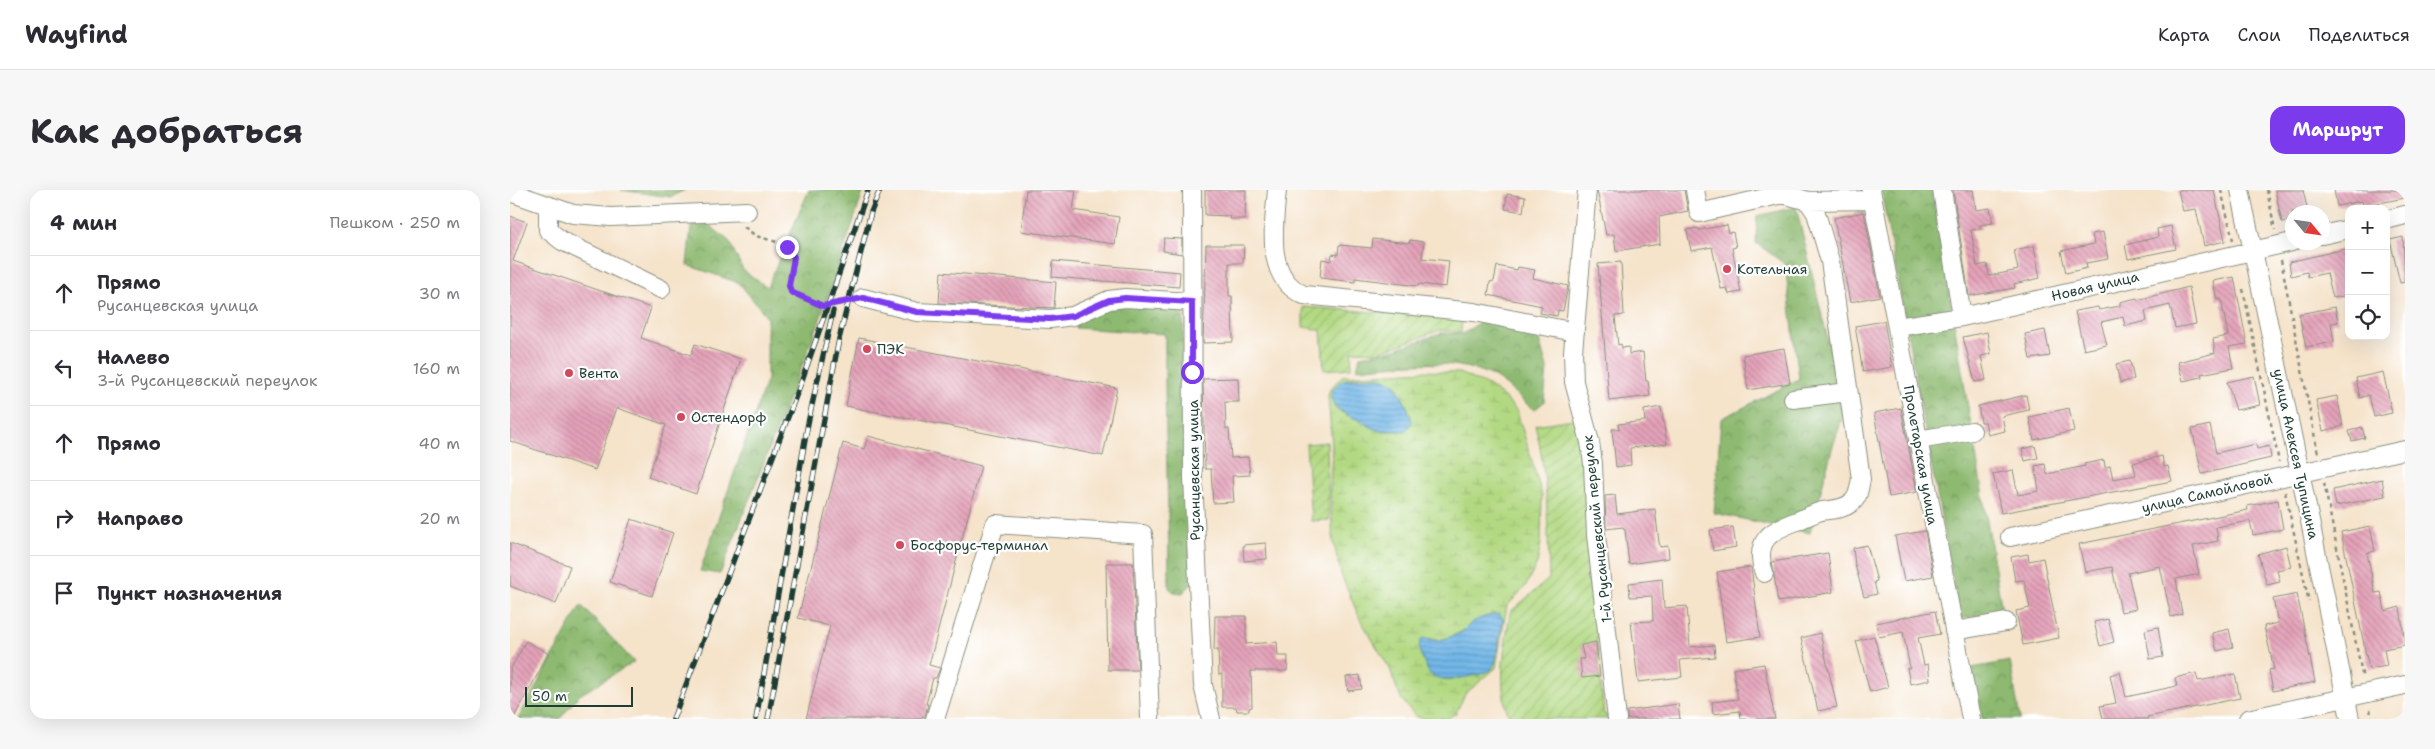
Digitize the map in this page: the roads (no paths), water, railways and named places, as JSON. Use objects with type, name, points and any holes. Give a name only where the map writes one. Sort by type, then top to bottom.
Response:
[{"type":"street","name":"Русанцевская улица","points":[[1192,190],[1193,478],[1203,685],[1211,719]]},
{"type":"street","points":[[1277,190],[1274,244],[1277,265],[1283,279],[1297,293],[1474,312],[1575,332]]},
{"type":"street","name":"1-й Русанцевский переулок","points":[[1587,190],[1575,332],[1574,382],[1590,442],[1593,464],[1596,535],[1617,719]]},
{"type":"street","points":[[1695,190],[1699,213],[1783,194],[1808,201],[1872,195]]},
{"type":"street","points":[[1942,190],[1962,316]]},
{"type":"street","name":"улица Алексея Тупицина","points":[[2240,190],[2244,253],[2300,472],[2350,719]]},
{"type":"street","points":[[510,192],[573,214],[611,216],[747,211]]},
{"type":"street","name":"Пролетарская улица","points":[[1872,195],[1972,719]]},
{"type":"street","points":[[1764,573],[1760,555],[1766,537],[1774,530],[1821,511],[1838,509],[1852,503],[1857,496],[1861,467],[1848,392],[1830,261],[1816,213],[1808,201]]},
{"type":"street","points":[[548,205],[548,230],[562,241],[661,289]]},
{"type":"street","points":[[2390,219],[2405,215]]},
{"type":"street","points":[[2330,233],[2345,230]]},
{"type":"street","name":"Новая улица","points":[[1897,327],[1962,316],[2285,244]]},
{"type":"street","points":[[863,298],[917,312],[1050,319],[1073,316],[1109,300],[1125,298],[1192,302]]},
{"type":"street","points":[[1793,399],[1848,392]]},
{"type":"street","points":[[1918,440],[1972,431]]},
{"type":"street","name":"улица Самойловой","points":[[2010,537],[2405,450]]},
{"type":"street","points":[[935,719],[995,524],[1143,534],[1150,719]]},
{"type":"street","points":[[1954,631],[2006,622]]},
{"type":"street","points":[[2248,719],[2405,685]]},
{"type":"water","points":[[1379,377],[1394,383],[1405,402],[1412,422],[1405,431],[1375,429],[1343,412],[1331,398],[1336,386],[1343,380]]},
{"type":"water","points":[[1499,614],[1503,619],[1495,663],[1491,670],[1453,679],[1438,678],[1429,673],[1419,646],[1423,638],[1438,641],[1461,633],[1472,622]]},
{"type":"railway","points":[[673,719],[802,380],[868,190]]},
{"type":"railway","points":[[768,719],[839,339],[871,212],[880,190]]},
{"type":"railway","points":[[756,719],[808,423],[833,311]]},
{"type":"place","name":"Котельная","points":[[1727,269]]},
{"type":"place","name":"ПЭК","points":[[867,349]]},
{"type":"place","name":"Вента","points":[[569,373]]},
{"type":"place","name":"Остендорф","points":[[681,417]]},
{"type":"place","name":"Босфорус-терминал","points":[[900,545]]}]
